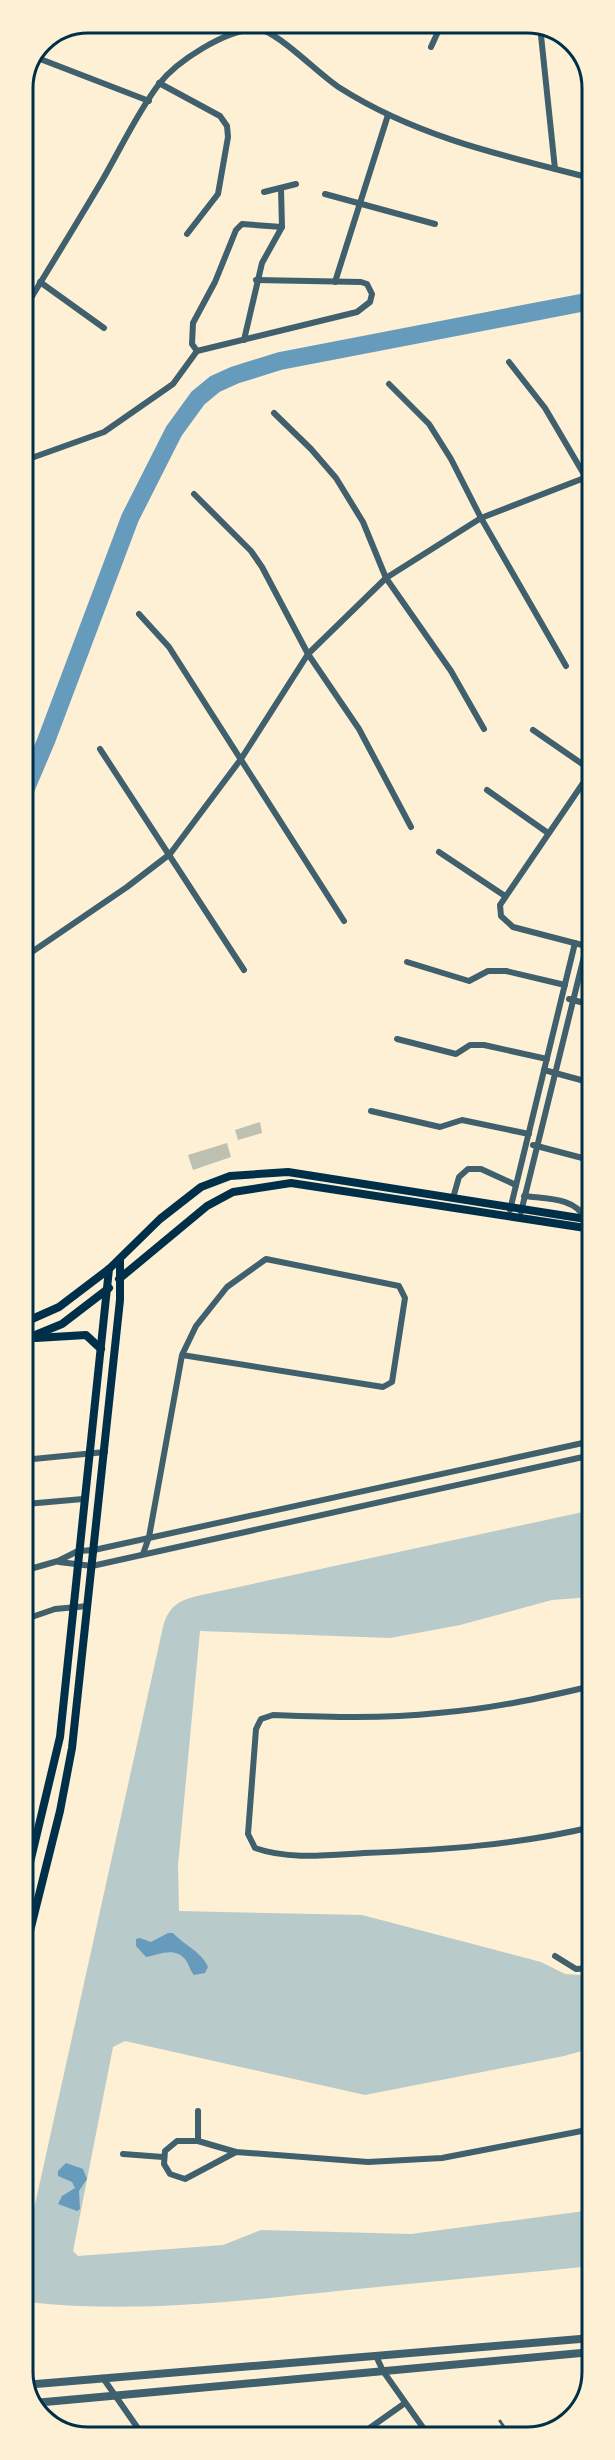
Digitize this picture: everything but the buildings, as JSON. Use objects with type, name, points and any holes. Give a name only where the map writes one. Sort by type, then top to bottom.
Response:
[{"type":"main road","points":[[33,1319],[59,1307],[109,1269],[160,1219],[201,1187],[230,1176],[288,1172],[453,1198],[510,1212]]},
{"type":"main road","points":[[33,1337],[62,1324],[207,1206],[233,1192],[291,1184],[510,1212],[582,1218]]},
{"type":"main road","points":[[520,1213],[582,1227]]},
{"type":"main road","points":[[33,1922],[60,1811],[72,1748],[105,1452],[121,1278],[120,1260]]},
{"type":"main road","points":[[33,1850],[60,1737],[83,1499],[109,1288],[109,1269]]},
{"type":"main road","points":[[33,1339],[86,1335],[101,1349]]},
{"type":"street","points":[[33,294],[65,245],[159,83],[189,56],[238,33]]},
{"type":"street","points":[[273,33],[307,65],[339,88],[388,115],[469,148],[582,176]]},
{"type":"street","points":[[431,47],[437,33]]},
{"type":"street","points":[[541,35],[555,169]]},
{"type":"street","points":[[41,59],[149,101]]},
{"type":"street","points":[[159,83],[220,116],[227,126],[228,137],[218,194],[187,234]]},
{"type":"street","points":[[335,282],[388,115]]},
{"type":"street","points":[[264,192],[296,184]]},
{"type":"street","points":[[244,340],[256,280],[262,263],[282,227],[280,189]]},
{"type":"street","points":[[325,194],[435,224]]},
{"type":"street","points":[[197,351],[192,344],[193,323],[215,282],[236,231],[242,224],[282,227]]},
{"type":"street","points":[[33,457],[104,432],[173,384],[197,351],[357,312],[370,302],[372,294],[367,284],[256,280]]},
{"type":"street","points":[[40,282],[104,328]]},
{"type":"street","points":[[508,362],[545,408],[582,467]]},
{"type":"street","points":[[389,384],[429,424],[451,459],[481,518],[566,666]]},
{"type":"street","points":[[274,413],[311,449],[336,478],[363,522],[386,578],[451,671],[484,729]]},
{"type":"street","points":[[33,951],[127,887],[170,854],[241,759],[308,654],[386,578],[481,518],[582,478]]},
{"type":"street","points":[[194,494],[251,551],[308,654],[359,729],[411,827]]},
{"type":"street","points":[[139,614],[169,647],[344,921]]},
{"type":"street","points":[[533,730],[582,763]]},
{"type":"street","points":[[100,749],[244,970]]},
{"type":"street","points":[[582,784],[500,904],[501,916],[507,923],[582,945]]},
{"type":"street","points":[[487,790],[548,833]]},
{"type":"street","points":[[440,852],[504,896]]},
{"type":"street","points":[[510,1212],[575,943]]},
{"type":"street","points":[[408,962],[469,981],[488,971],[506,971],[565,985]]},
{"type":"street","points":[[520,1213],[582,963]]},
{"type":"street","points":[[562,997],[582,1002]]},
{"type":"street","points":[[397,1039],[456,1054],[470,1045],[484,1045],[547,1059]]},
{"type":"street","points":[[544,1070],[582,1080]]},
{"type":"street","points":[[371,1111],[440,1127],[462,1120],[529,1134]]},
{"type":"street","points":[[526,1143],[582,1158]]},
{"type":"street","points":[[453,1198],[459,1177],[468,1168],[481,1169],[516,1185]]},
{"type":"street","points":[[524,1196],[567,1202],[582,1211]]},
{"type":"street","points":[[143,1554],[149,1537],[182,1354],[196,1326],[227,1287],[266,1259],[399,1286],[404,1291],[405,1298],[392,1382],[389,1386],[383,1387],[182,1354]]},
{"type":"street","points":[[33,1568],[58,1561],[78,1551],[94,1550],[582,1443]]},
{"type":"street","points":[[33,1459],[105,1452]]},
{"type":"street","points":[[58,1561],[77,1566],[92,1566],[582,1457]]},
{"type":"street","points":[[33,1503],[83,1499]]},
{"type":"street","points":[[33,1617],[73,1605],[88,1606]]},
{"type":"street","points":[[582,1688],[518,1703],[438,1714],[354,1717],[273,1715],[261,1719],[256,1729],[248,1834],[255,1848],[271,1854],[340,1855],[462,1848],[582,1829]]},
{"type":"street","points":[[555,1956],[576,1969],[582,1969]]},
{"type":"street","points":[[198,2111],[198,2141]]},
{"type":"street","points":[[236,2152],[185,2179],[170,2174],[163,2157],[172,2143],[198,2141],[236,2152],[368,2162],[441,2158],[582,2131]]},
{"type":"street","points":[[123,2154],[163,2157]]},
{"type":"street","points":[[34,2384],[582,2339]]},
{"type":"street","points":[[42,2402],[582,2353]]},
{"type":"street","points":[[376,2356],[383,2372],[422,2427]]},
{"type":"street","points":[[103,2378],[137,2427]]},
{"type":"street","points":[[371,2427],[405,2403]]},
{"type":"lane","points":[[500,2421],[504,2427]]},
{"type":"shaded area","points":[[582,1512],[582,1598],[552,1600],[460,1625],[390,1638],[200,1631],[178,1865],[179,1911],[362,1915],[541,1962],[565,1974],[582,1975],[582,2051],[365,2095],[125,2041],[113,2047],[73,2251],[78,2256],[223,2245],[261,2230],[411,2234],[582,2211],[582,2267],[188,2305],[107,2307],[33,2302],[33,2213],[163,1627],[174,1606],[197,1596]]},
{"type":"water","points":[[168,1933],[173,1933],[202,1957],[208,1967],[205,1973],[194,1975],[186,1960],[175,1953],[146,1957],[136,1946],[136,1939],[151,1942]]},
{"type":"water","points":[[66,2163],[83,2169],[87,2179],[79,2191],[80,2209],[77,2211],[58,2204],[62,2196],[75,2188],[72,2182],[58,2176],[58,2171]]},
{"type":"waterway","points":[[33,772],[130,518],[174,431],[198,398],[215,384],[235,375],[280,361],[582,303]]}]
